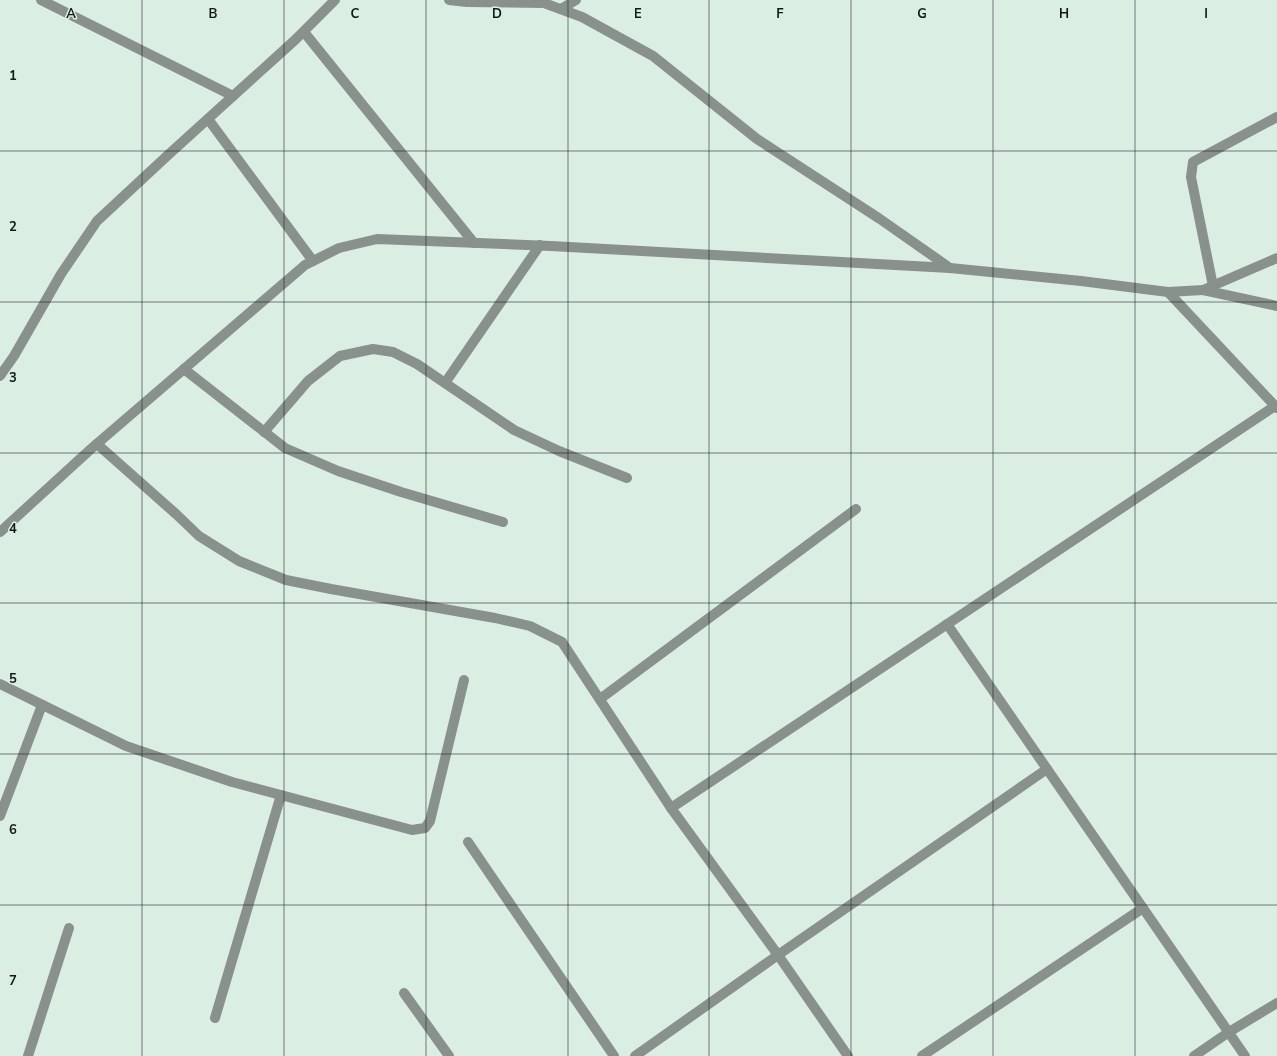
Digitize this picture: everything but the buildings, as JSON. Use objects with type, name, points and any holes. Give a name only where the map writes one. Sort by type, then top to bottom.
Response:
[{"type":"street","points":[[41,0],[233,96]]},
{"type":"street","points":[[0,376],[14,356],[61,274],[97,221],[304,32],[335,0]]},
{"type":"street","points":[[449,0],[466,2],[544,3],[582,17],[653,56],[757,139],[880,219],[950,268]]},
{"type":"street","points":[[561,10],[576,0]]},
{"type":"street","points":[[304,32],[474,243]]},
{"type":"street","points":[[1213,286],[1191,177],[1193,162],[1277,117]]},
{"type":"street","points":[[208,119],[313,261]]},
{"type":"street","points":[[0,532],[97,444],[305,265],[339,248],[377,239],[540,245],[950,268],[1081,281],[1168,292],[1203,290],[1277,306]]},
{"type":"street","points":[[445,383],[540,245]]},
{"type":"street","points":[[1203,290],[1277,258]]},
{"type":"street","points":[[671,808],[1276,407],[1168,292]]},
{"type":"street","points":[[264,432],[308,381],[340,356],[373,348],[394,352],[417,364],[514,430],[627,478]]},
{"type":"street","points":[[184,369],[285,448],[338,471],[401,492],[503,522]]},
{"type":"street","points":[[97,444],[176,514],[198,536],[239,561],[286,580],[530,626],[562,642],[671,808],[778,955],[848,1056]]},
{"type":"street","points":[[600,699],[856,509]]},
{"type":"street","points":[[947,624],[1245,1056]]},
{"type":"street","points":[[0,684],[126,746],[232,782],[412,830],[425,828],[430,821],[464,680]]},
{"type":"street","points":[[0,816],[42,705]]},
{"type":"street","points":[[635,1056],[1047,769]]},
{"type":"street","points":[[215,1018],[281,795]]},
{"type":"street","points":[[468,842],[614,1056]]},
{"type":"street","points":[[922,1056],[1143,908]]},
{"type":"street","points":[[28,1056],[69,928]]},
{"type":"street","points":[[404,993],[449,1056]]},
{"type":"street","points":[[1194,1056],[1229,1032],[1277,1004]]}]
